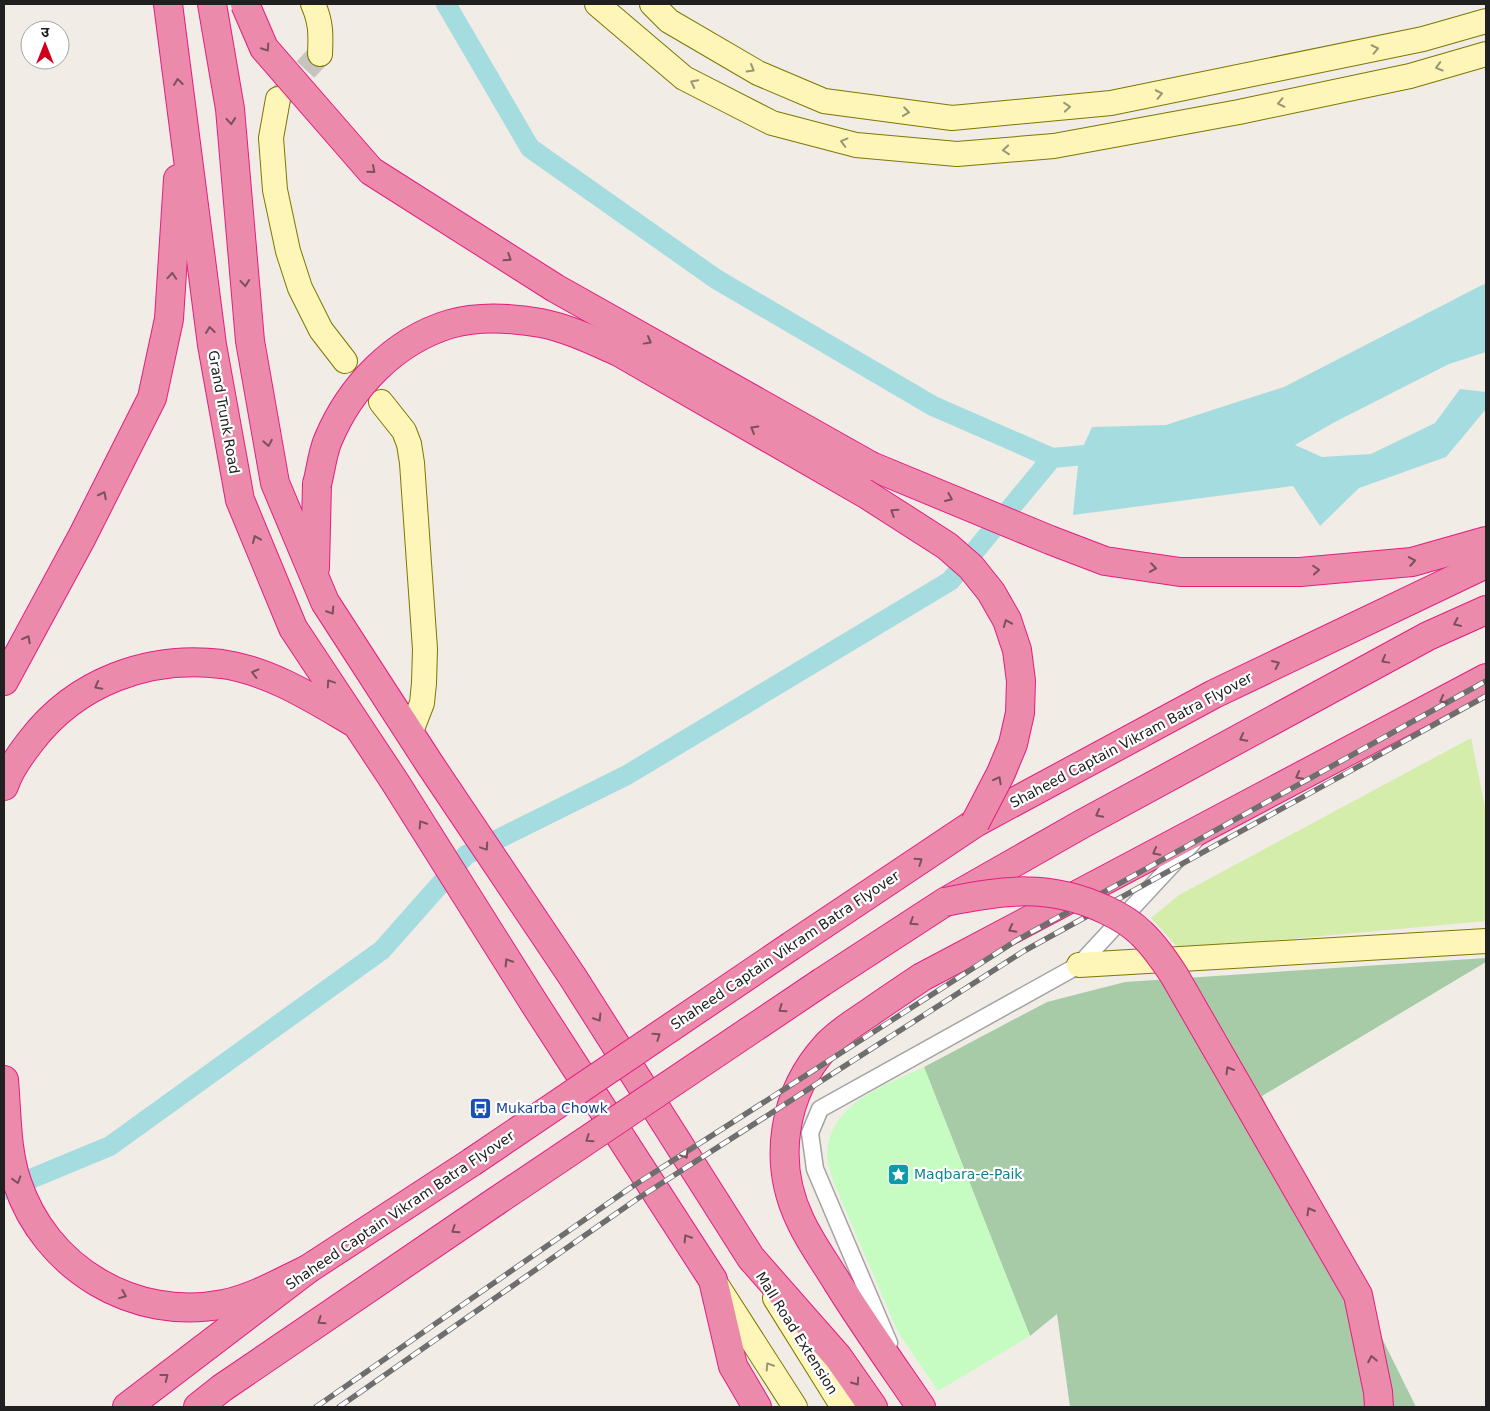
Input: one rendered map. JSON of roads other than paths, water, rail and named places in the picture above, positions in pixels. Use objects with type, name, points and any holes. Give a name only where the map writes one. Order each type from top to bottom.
[{"type":"highway","name":"Grand Trunk Road","points":[[168,4],[212,345],[240,500],[293,628],[395,782],[534,1004],[713,1280],[733,1366],[757,1407]]},
{"type":"highway","points":[[212,4],[230,108],[250,341],[275,483],[325,602],[429,763],[572,976],[751,1258],[838,1357],[873,1407]]},
{"type":"highway","points":[[245,4],[264,48],[371,171],[555,288],[871,466],[1105,561],[1180,572],[1300,572],[1412,562],[1486,541]]},
{"type":"highway","points":[[4,681],[82,537],[152,398],[169,319],[181,110]]},
{"type":"highway","points":[[314,577],[317,484],[327,441],[347,402],[375,368],[410,342],[450,324],[483,319],[513,320],[542,324],[580,336],[619,352],[866,494],[947,546],[971,567],[991,592],[1007,620],[1017,650],[1021,681],[1020,713],[1014,744],[975,823]]},
{"type":"highway","name":"Shaheed Captain Vikram Batra Flyover","points":[[126,1407],[308,1270],[472,1162],[975,823],[1214,694],[1486,564]]},
{"type":"highway","points":[[198,1407],[217,1398],[495,1202],[822,982],[945,902],[1082,824],[1428,636],[1486,610]]},
{"type":"highway","points":[[4,786],[19,756],[44,724],[74,698],[113,677],[140,668],[169,663],[222,664],[263,674],[300,691],[358,725]]},
{"type":"highway","points":[[914,1397],[844,1293],[800,1222],[792,1202],[786,1181],[784,1138],[794,1097],[802,1078],[814,1059],[844,1029],[922,977],[1486,678]]},
{"type":"highway","points":[[945,902],[1009,892],[1038,891],[1070,896],[1123,918],[1141,932],[1159,952],[1358,1295],[1378,1392],[1379,1407]]},
{"type":"highway","points":[[4,1080],[13,1167],[29,1213],[47,1240],[70,1264],[97,1283],[134,1299],[158,1305],[191,1307],[224,1304],[255,1294],[308,1270]]},
{"type":"main road","points":[[313,4],[322,33],[320,54]]},
{"type":"main road","points":[[597,4],[684,78],[772,122],[856,145],[957,154],[1054,146],[1239,112],[1410,76],[1486,54]]},
{"type":"main road","points":[[652,4],[669,21],[758,73],[824,101],[952,118],[1111,103],[1423,39],[1486,21]]},
{"type":"main road","points":[[278,99],[271,138],[275,190],[288,251],[300,288],[321,330],[345,361]]},
{"type":"main road","points":[[381,402],[404,431],[409,444],[412,463],[425,649],[422,703],[410,734]]},
{"type":"main road","points":[[1079,965],[1486,941]]},
{"type":"main road","name":"Mall Road Extension","points":[[751,1258],[843,1407]]},
{"type":"main road","points":[[713,1280],[796,1407]]},
{"type":"street","points":[[914,1397],[814,1169],[810,1133],[820,1109],[1079,965],[1211,823]]},
{"type":"water","points":[[1486,283],[1486,352],[1449,364],[1333,423],[1295,445],[1322,457],[1371,454],[1435,423],[1460,389],[1486,392],[1486,409],[1446,457],[1359,488],[1320,526],[1293,486],[1073,515],[1079,456],[1092,427],[1166,425],[1284,387]]},
{"type":"waterway","points":[[446,4],[530,148],[716,279],[933,406],[1052,458]]},
{"type":"waterway","points":[[4,1190],[110,1146],[382,950],[466,855],[627,775],[950,581],[1052,458],[1107,453]]},
{"type":"tunnel","points":[[281,96],[320,54]]},
{"type":"railway","points":[[316,1407],[630,1188],[1017,940],[1486,681]]},
{"type":"railway","points":[[339,1407],[637,1199],[1024,951],[1486,696]]},
{"type":"place","name":"Mukarba Chowk","points":[[480,1108]]},
{"type":"place","name":"Maqbara-e-Paik","points":[[898,1174]]}]
